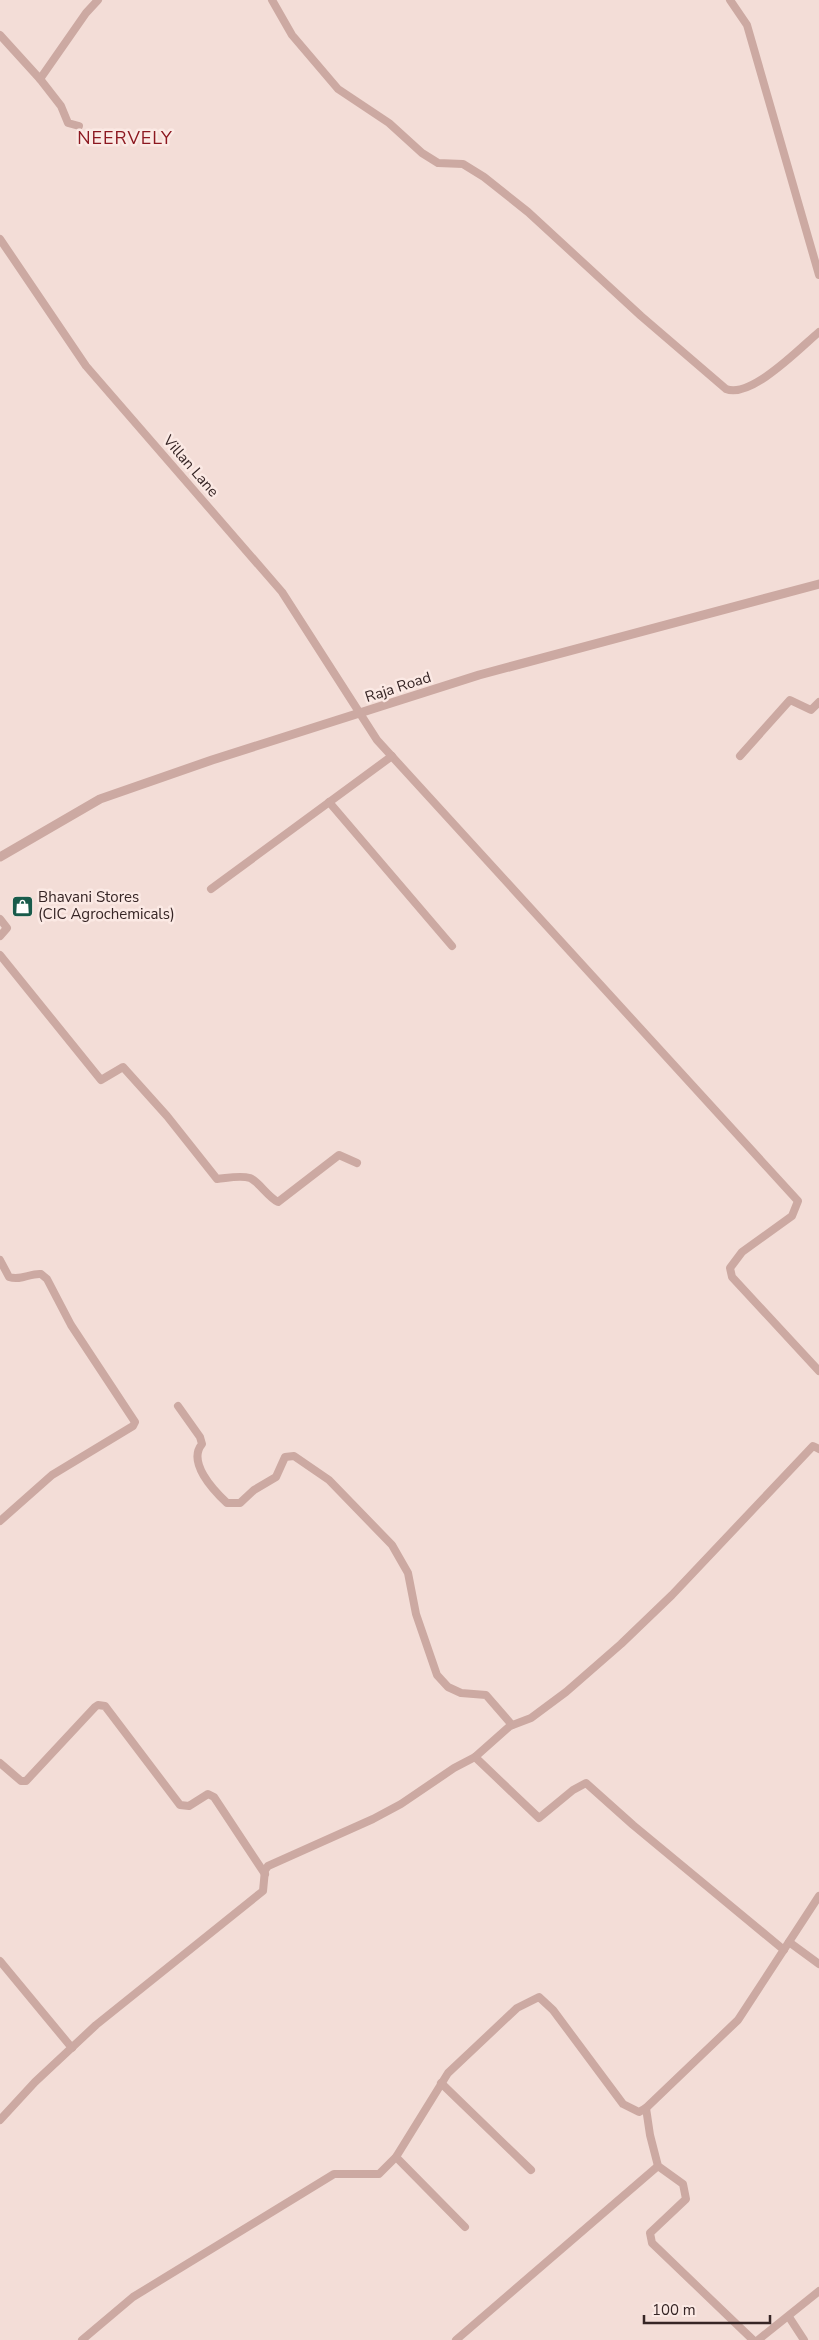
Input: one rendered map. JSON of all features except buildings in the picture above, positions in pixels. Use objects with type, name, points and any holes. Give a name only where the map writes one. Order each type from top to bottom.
[{"type":"street","points":[[40,79],[86,13],[98,0]]},
{"type":"street","points":[[272,0],[292,35],[338,89],[389,122],[422,153],[438,163],[463,164],[484,177],[528,212],[641,316],[726,389],[732,392],[747,389],[778,367],[819,332]]},
{"type":"street","points":[[730,0],[747,25],[819,275]]},
{"type":"street","points":[[0,34],[61,106],[68,123],[79,126]]},
{"type":"street","name":"Villan Lane","points":[[0,239],[86,366],[282,592],[359,714],[392,756],[798,1201],[792,1216],[742,1252],[730,1268],[732,1277],[819,1371]]},
{"type":"street","name":"Raja Road","points":[[0,857],[100,799],[213,759],[479,676],[819,584]]},
{"type":"street","points":[[740,756],[790,700],[811,710],[819,702]]},
{"type":"street","points":[[211,889],[392,756]]},
{"type":"street","points":[[330,802],[452,946]]},
{"type":"street","points":[[0,919],[7,928],[0,936]]},
{"type":"street","points":[[0,955],[102,1080],[123,1067],[173,1123],[217,1179],[252,1178],[270,1198],[278,1202],[340,1155],[357,1163]]},
{"type":"street","points":[[0,1260],[9,1278],[19,1279],[35,1273],[41,1274],[47,1280],[72,1325],[135,1422],[133,1426],[52,1475],[0,1521]]},
{"type":"street","points":[[178,1406],[200,1436],[202,1444],[198,1450],[197,1460],[202,1473],[226,1503],[240,1503],[254,1490],[276,1477],[285,1457],[294,1456],[329,1480],[392,1545],[408,1573],[416,1614],[438,1675],[448,1687],[461,1693],[486,1695],[512,1725]]},
{"type":"street","points":[[0,2120],[35,2082],[104,2019],[263,1891],[268,1866],[373,1819],[400,1804],[454,1768],[475,1757],[512,1725],[531,1718],[566,1692],[621,1644],[672,1595],[818,1445]]},
{"type":"street","points":[[0,1763],[21,1781],[26,1781],[95,1707],[98,1705],[105,1706],[180,1805],[189,1806],[208,1794],[214,1797],[265,1874]]},
{"type":"street","points":[[475,1757],[539,1818],[573,1790],[586,1783],[633,1825],[784,1950]]},
{"type":"street","points":[[82,2340],[132,2297],[334,2174],[379,2174],[396,2157],[448,2073],[517,2008],[539,1997],[553,2010],[623,2104],[639,2112],[646,2108],[738,2020],[819,1896]]},
{"type":"street","points":[[789,1942],[819,1964]]},
{"type":"street","points":[[0,1961],[72,2048]]},
{"type":"street","points":[[442,2083],[531,2170]]},
{"type":"street","points":[[646,2108],[650,2135],[658,2166],[683,2184],[686,2199],[650,2233],[652,2242],[753,2340]]},
{"type":"street","points":[[396,2157],[465,2227]]},
{"type":"street","points":[[456,2340],[658,2166]]},
{"type":"street","points":[[758,2340],[819,2291]]},
{"type":"street","points":[[789,2317],[804,2340]]},
{"type":"place","name":"Bhavani Stores (CIC Agrochemicals)","points":[[22,906]]},
{"type":"district","name":"NEERVELY","points":[[125,138]]}]
